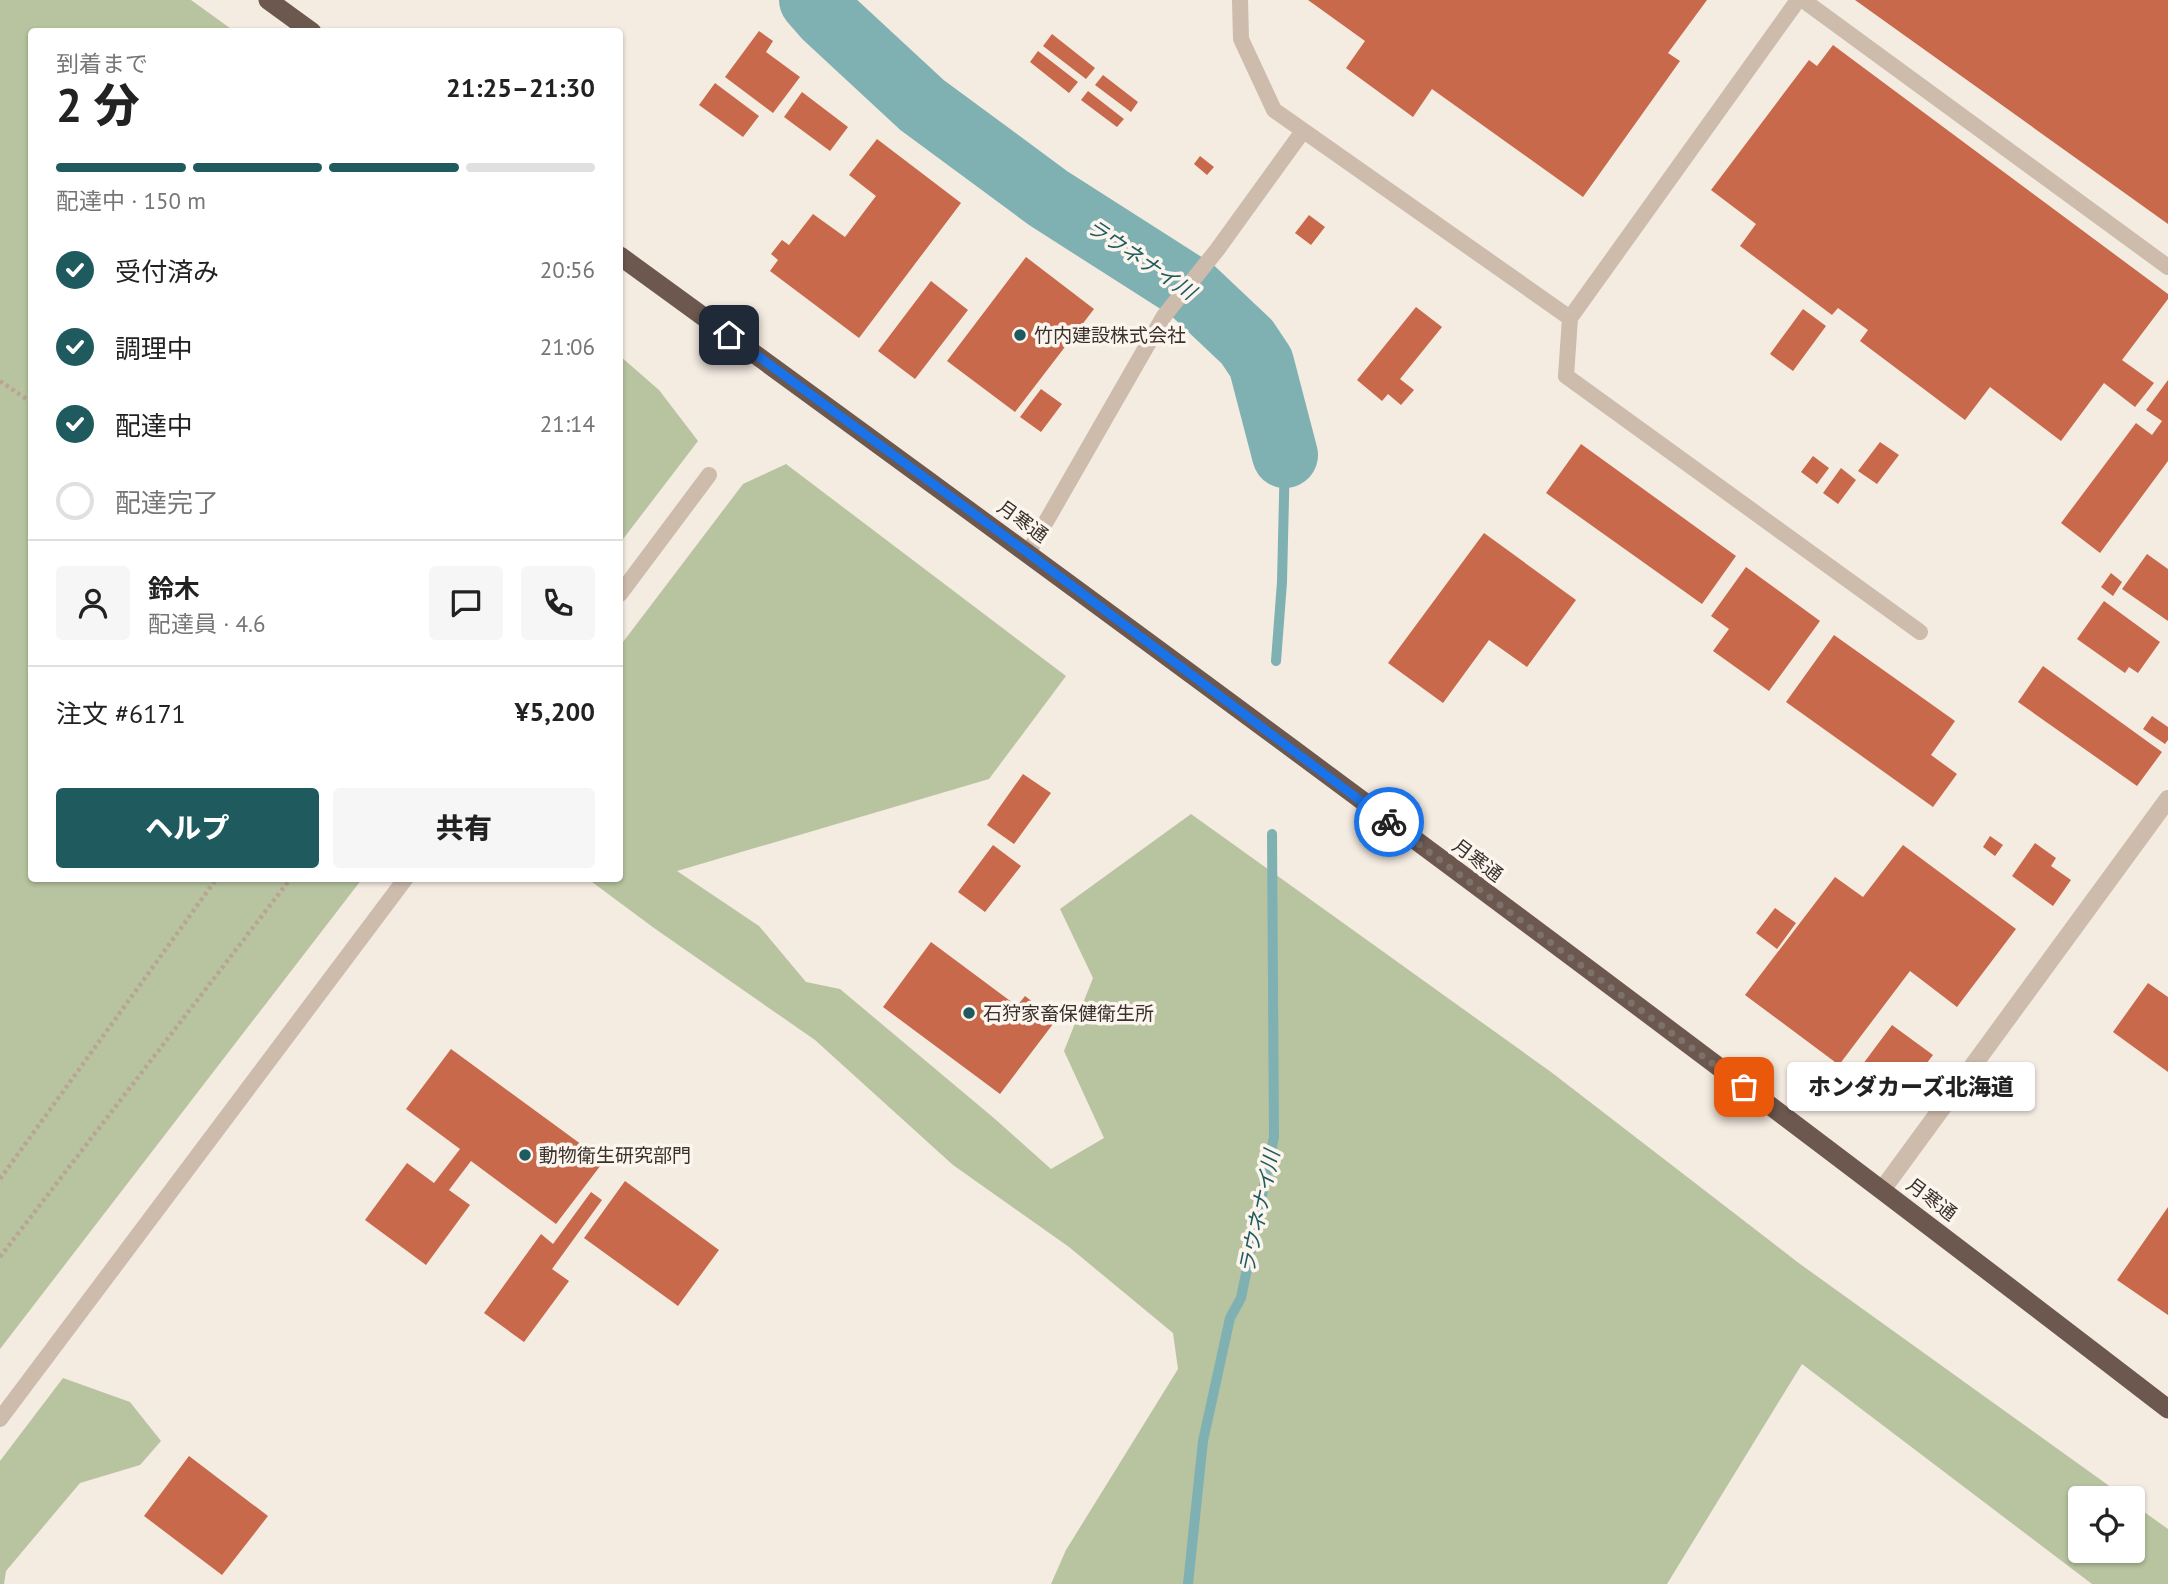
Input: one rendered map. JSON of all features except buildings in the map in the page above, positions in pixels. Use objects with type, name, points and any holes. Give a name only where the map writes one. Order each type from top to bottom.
[{"type":"highway","points":[[268,0],[306,28]]},
{"type":"highway","name":"月寒通","points":[[623,258],[1028,553],[1882,1190],[2168,1409]]},
{"type":"street","points":[[1882,1190],[2168,799]]},
{"type":"lane","points":[[1240,0],[1241,39],[1275,110],[1570,318]]},
{"type":"lane","points":[[1920,632],[1566,376],[1570,318],[1801,0],[2168,267]]},
{"type":"lane","points":[[1028,553],[1164,316],[1217,250],[1303,131]]},
{"type":"lane","points":[[623,590],[709,475]]},
{"type":"lane","points":[[0,1419],[403,882]]},
{"type":"path","points":[[0,381],[28,400]]},
{"type":"path","points":[[0,1178],[214,882]]},
{"type":"path","points":[[0,1257],[288,882]]},
{"type":"green space","points":[[0,0],[191,0],[230,28],[28,28],[28,882],[360,882],[0,1349]]},
{"type":"green space","points":[[623,359],[659,390],[698,441],[623,539]]},
{"type":"green space","points":[[786,464],[1066,676],[989,779],[677,871],[759,926],[806,982],[840,989],[1051,1169],[1104,1138],[1064,1051],[1093,978],[1060,909],[1191,814],[1551,1072],[1800,1264],[2109,1486],[2068,1486],[2068,1563],[2145,1563],[2145,1513],[2168,1529],[2168,1584],[2092,1584],[1802,1364],[1667,1584],[1051,1584],[1066,1550],[1178,1369],[1173,1333],[1069,1247],[953,1165],[815,1040],[592,882],[623,882],[623,642],[743,484]]},
{"type":"green space","points":[[63,1378],[130,1402],[161,1441],[140,1465],[80,1483],[6,1571],[4,1584],[0,1584],[0,1461]]},
{"type":"waterway","name":"ラウネナイ川","points":[[812,0],[922,105],[1048,198],[1192,290],[1247,342],[1261,363],[1285,455]]},
{"type":"waterway","name":"ラウネナイ川","points":[[1276,661],[1282,582],[1285,455]]},
{"type":"waterway","name":"ラウネナイ川","points":[[1188,1584],[1203,1441],[1230,1318],[1241,1298],[1274,1137],[1272,834]]},
{"type":"way so far","points":[[1389,822],[1744,1087]]},
{"type":"place","name":"竹内建設株式会社","points":[[1020,335]]},
{"type":"place","name":"石狩家畜保健衛生所","points":[[969,1013]]},
{"type":"place","name":"ホンダカーズ北海道","points":[[1744,1087]]},
{"type":"place","name":"動物衛生研究部門","points":[[525,1155]]},
{"type":"route","points":[[729,335],[1028,553],[1389,822]]}]
